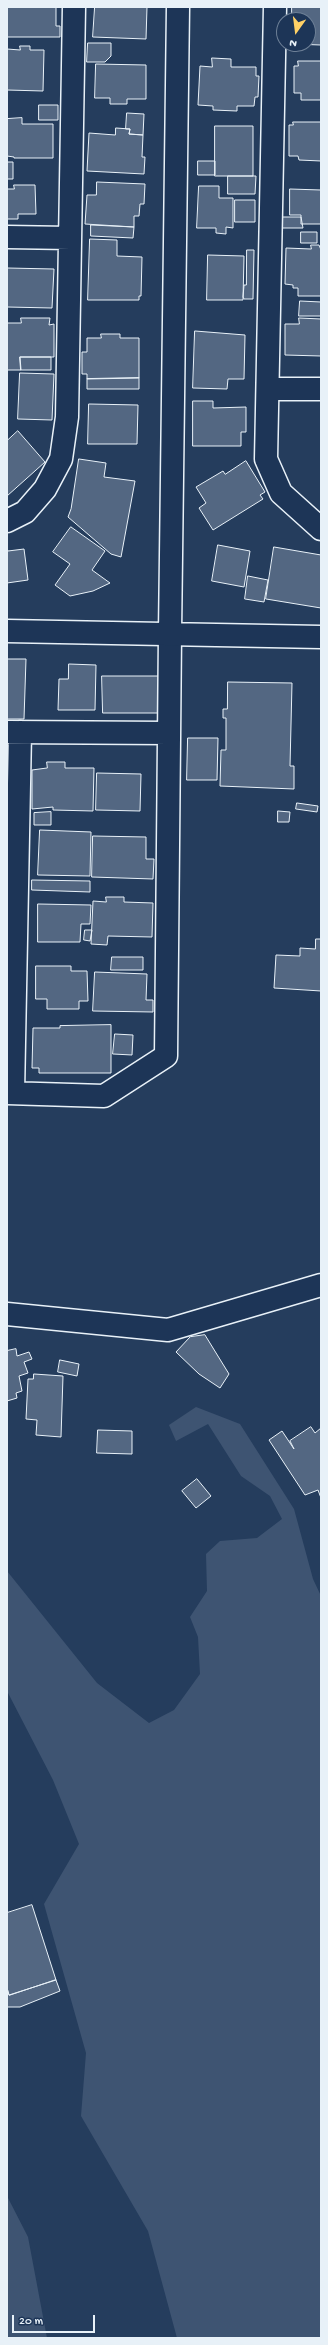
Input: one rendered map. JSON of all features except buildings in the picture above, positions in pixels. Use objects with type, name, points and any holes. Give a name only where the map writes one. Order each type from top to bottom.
[{"type":"street","points":[[7,521],[25,512],[45,489],[62,459],[67,417],[74,7]]},
{"type":"street","points":[[169,733],[14,732],[10,1093],[104,1096],[166,1056],[178,7]]},
{"type":"street","points":[[275,7],[266,459],[281,493],[321,529]]},
{"type":"street","points":[[7,237],[70,238]]},
{"type":"street","points":[[268,389],[321,389]]},
{"type":"street","points":[[7,631],[170,633],[321,638]]},
{"type":"street","points":[[7,1314],[168,1330],[321,1285]]},
{"type":"shaded area","points":[[196,1407],[240,1424],[294,1509],[313,1579],[321,1596],[321,2338],[177,2338],[148,2231],[81,2116],[86,2053],[44,1904],[79,1844],[53,1780],[7,1691],[7,1571],[97,1683],[149,1723],[174,1710],[200,1674],[198,1637],[190,1617],[207,1591],[206,1554],[220,1541],[257,1538],[282,1519],[270,1496],[241,1476],[208,1424],[176,1441],[169,1425]]},
{"type":"shaded area","points":[[7,2196],[28,2237],[47,2338],[7,2338]]}]
